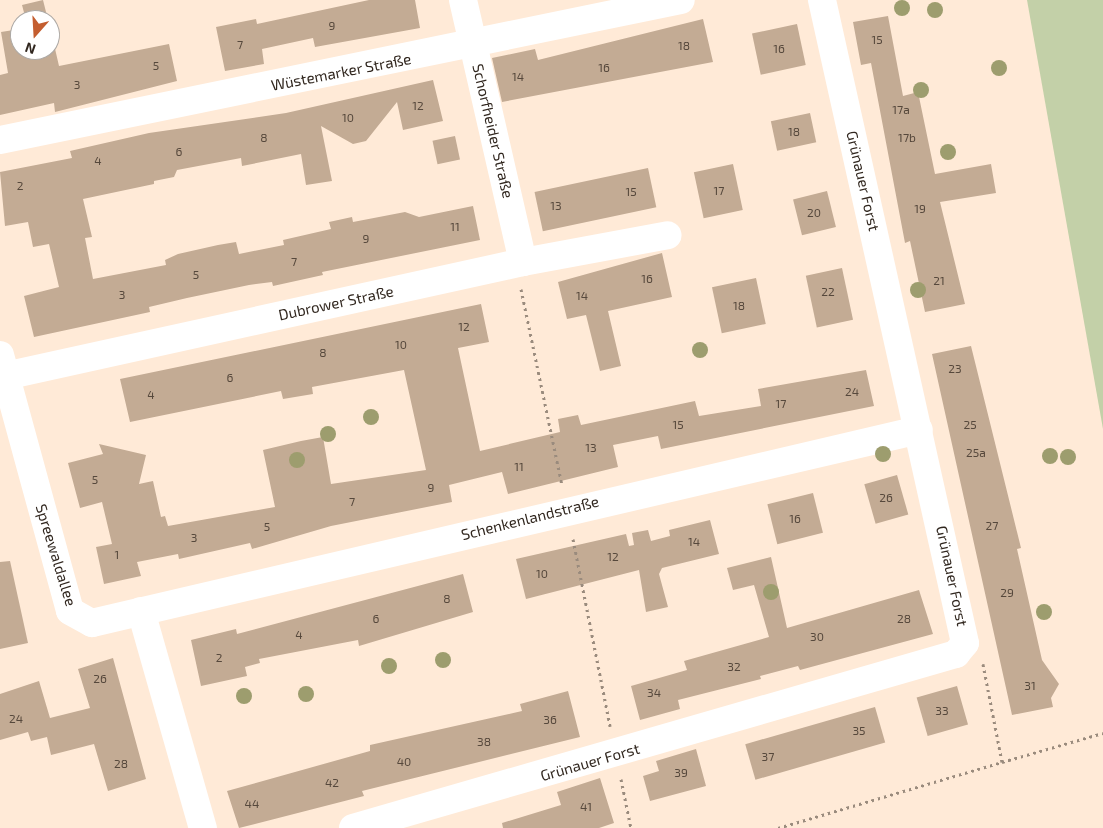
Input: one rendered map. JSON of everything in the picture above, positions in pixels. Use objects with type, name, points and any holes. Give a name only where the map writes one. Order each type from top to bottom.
[{"type":"street","name":"Schorfheider Straße","points":[[462,0],[523,262]]},
{"type":"street","name":"Wüstemarker Straße","points":[[0,140],[473,45],[681,0]]},
{"type":"street","name":"Grünauer Forst","points":[[353,828],[616,755],[956,654],[965,643],[920,430],[822,0]]},
{"type":"street","name":"Dubrower Straße","points":[[2,366],[668,235]]},
{"type":"street","name":"Spreewaldallee","points":[[2,366],[70,611],[92,623],[141,611]]},
{"type":"street","name":"Schenkenlandstraße","points":[[141,611],[920,430]]},
{"type":"street","points":[[141,611],[203,828]]},
{"type":"path","points":[[965,643],[984,666],[1002,762]]},
{"type":"path","points":[[778,828],[1103,733]]},
{"type":"path","points":[[616,755],[631,828]]},
{"type":"green space","points":[[1027,0],[1103,0],[1103,429]]},
{"type":"building","points":[[43,0],[46,10],[23,10],[22,5]]},
{"type":"building","points":[[369,0],[415,0],[420,28],[315,47],[313,38],[262,49],[264,64],[225,71],[216,27],[256,19],[257,24]]},
{"type":"building","points":[[888,16],[903,96],[918,92],[935,174],[991,164],[996,193],[940,202],[965,304],[925,312],[910,241],[905,243],[871,63],[861,65],[853,22]]},
{"type":"building","points":[[703,19],[713,62],[502,102],[492,58],[535,49],[538,60]]},
{"type":"building","points":[[797,24],[806,65],[761,75],[752,34]]},
{"type":"building","points":[[10,31],[10,60],[58,60],[59,66],[169,44],[177,81],[55,112],[54,103],[0,115],[0,75],[8,73],[1,32]]},
{"type":"building","points":[[433,80],[443,121],[403,130],[397,102],[366,141],[353,144],[321,126],[332,181],[306,185],[301,154],[242,166],[241,158],[177,170],[174,177],[154,181],[154,184],[83,199],[92,237],[85,238],[93,279],[166,265],[165,260],[178,254],[218,245],[236,242],[239,254],[284,245],[283,240],[331,229],[329,222],[352,217],[353,222],[405,212],[419,217],[473,206],[480,240],[322,272],[323,275],[273,286],[272,282],[249,285],[187,298],[149,307],[150,312],[34,337],[24,296],[59,287],[49,244],[33,247],[28,222],[5,226],[0,172],[72,158],[70,151],[149,133],[286,113]]},
{"type":"building","points":[[810,113],[816,142],[777,151],[771,121]]},
{"type":"building","points":[[455,136],[460,159],[437,164],[433,141]]},
{"type":"building","points":[[733,164],[743,210],[704,218],[694,172]]},
{"type":"building","points":[[648,168],[656,207],[543,231],[535,192]]},
{"type":"building","points":[[827,191],[836,227],[802,235],[793,199]]},
{"type":"building","points":[[662,253],[672,297],[608,311],[621,366],[600,371],[586,315],[567,319],[558,282]]},
{"type":"building","points":[[842,268],[853,320],[817,328],[806,276]]},
{"type":"building","points":[[756,278],[766,324],[722,333],[712,287]]},
{"type":"building","points":[[481,304],[489,342],[458,348],[480,451],[560,432],[558,419],[578,415],[581,425],[695,401],[699,416],[761,406],[758,389],[866,370],[874,406],[661,449],[658,436],[613,445],[618,467],[508,494],[502,472],[449,485],[452,502],[331,526],[252,549],[250,543],[179,559],[178,554],[137,562],[141,576],[104,584],[96,547],[112,544],[102,502],[80,508],[68,463],[103,454],[99,444],[146,455],[139,484],[153,481],[161,517],[165,516],[168,526],[275,507],[263,450],[301,441],[323,437],[331,484],[426,470],[404,370],[312,387],[313,394],[283,399],[281,391],[130,422],[120,379]]},
{"type":"building","points":[[971,346],[1021,548],[1017,549],[1042,660],[1059,684],[1051,698],[1053,707],[1012,715],[932,354]]},
{"type":"building","points":[[897,475],[908,514],[876,524],[864,484]]},
{"type":"building","points":[[813,493],[823,533],[777,544],[767,504]]},
{"type":"building","points":[[710,520],[719,554],[662,568],[659,574],[668,607],[646,612],[639,570],[526,599],[516,559],[626,534],[629,546],[634,545],[632,533],[648,530],[651,541],[670,536],[669,530]]},
{"type":"building","points":[[771,557],[787,628],[919,590],[933,634],[800,670],[798,666],[760,676],[761,679],[678,700],[680,709],[640,720],[631,686],[687,670],[684,661],[769,637],[754,585],[733,590],[727,568]]},
{"type":"building","points":[[10,561],[28,643],[0,649],[0,562]]},
{"type":"building","points":[[463,574],[473,612],[359,646],[358,640],[259,659],[260,663],[245,667],[247,676],[201,686],[191,640],[236,629],[237,634]]},
{"type":"building","points":[[113,658],[146,779],[108,791],[94,744],[51,755],[47,737],[31,741],[28,732],[0,740],[0,694],[39,681],[50,718],[90,708],[78,669]]},
{"type":"building","points":[[957,686],[968,724],[928,736],[917,698]]},
{"type":"building","points":[[568,691],[580,737],[362,791],[364,796],[239,828],[227,791],[370,751],[370,745],[522,711],[520,704]]},
{"type":"building","points":[[875,707],[885,743],[755,780],[745,744]]},
{"type":"building","points":[[696,749],[706,786],[650,801],[643,776],[659,771],[656,761]]},
{"type":"building","points":[[600,778],[614,823],[599,828],[503,828],[502,823],[561,805],[557,792]]}]
